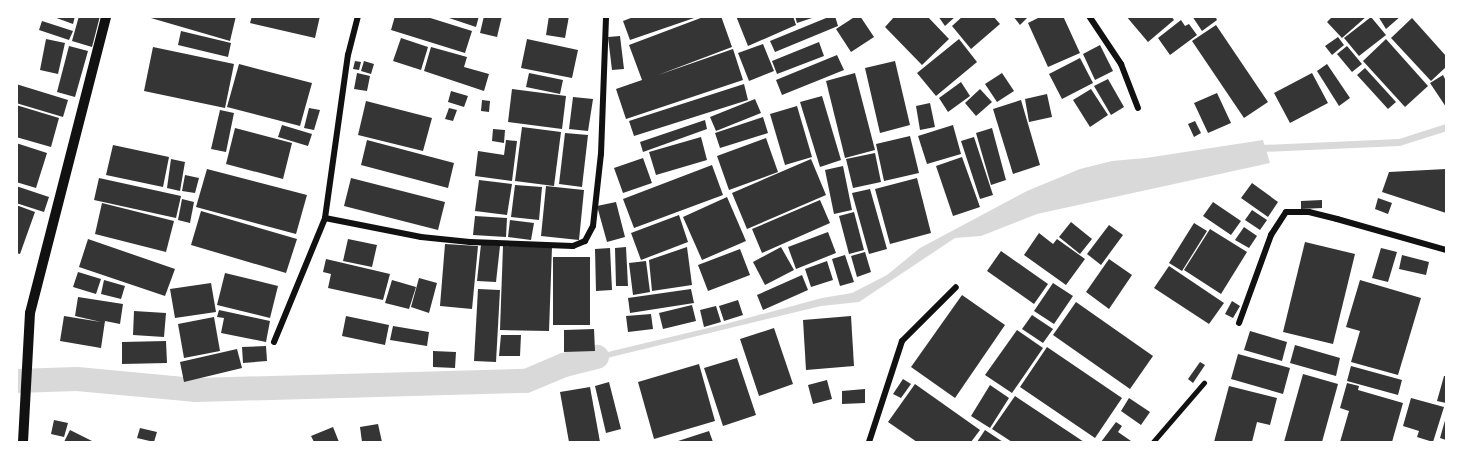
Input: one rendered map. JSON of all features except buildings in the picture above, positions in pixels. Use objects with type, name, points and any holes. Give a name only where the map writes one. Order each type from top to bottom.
[{"type":"street","points":[[23,442],[30,313],[106,16]]},
{"type":"street","points":[[274,342],[325,218],[348,55],[358,16]]},
{"type":"street","points":[[325,218],[421,237],[470,242],[573,246],[585,241],[593,226],[601,154],[606,16]]},
{"type":"street","points":[[1089,16],[1120,64],[1138,108]]},
{"type":"street","points":[[1239,323],[1271,235],[1286,212],[1318,214],[1446,250]]},
{"type":"street","points":[[869,442],[902,341],[956,287]]},
{"type":"lane","points":[[1153,442],[1204,383]]},
{"type":"shaded area","points":[[1263,140],[1270,163],[1037,214],[981,236],[955,238],[859,302],[821,306],[566,368],[566,362],[822,298],[852,293],[887,275],[920,248],[1027,191],[1080,169],[1112,161]]},
{"type":"waterway","points":[[1261,148],[1399,142],[1446,127]]},
{"type":"waterway","points":[[16,381],[77,379],[196,390],[526,381],[564,365],[597,357]]}]
